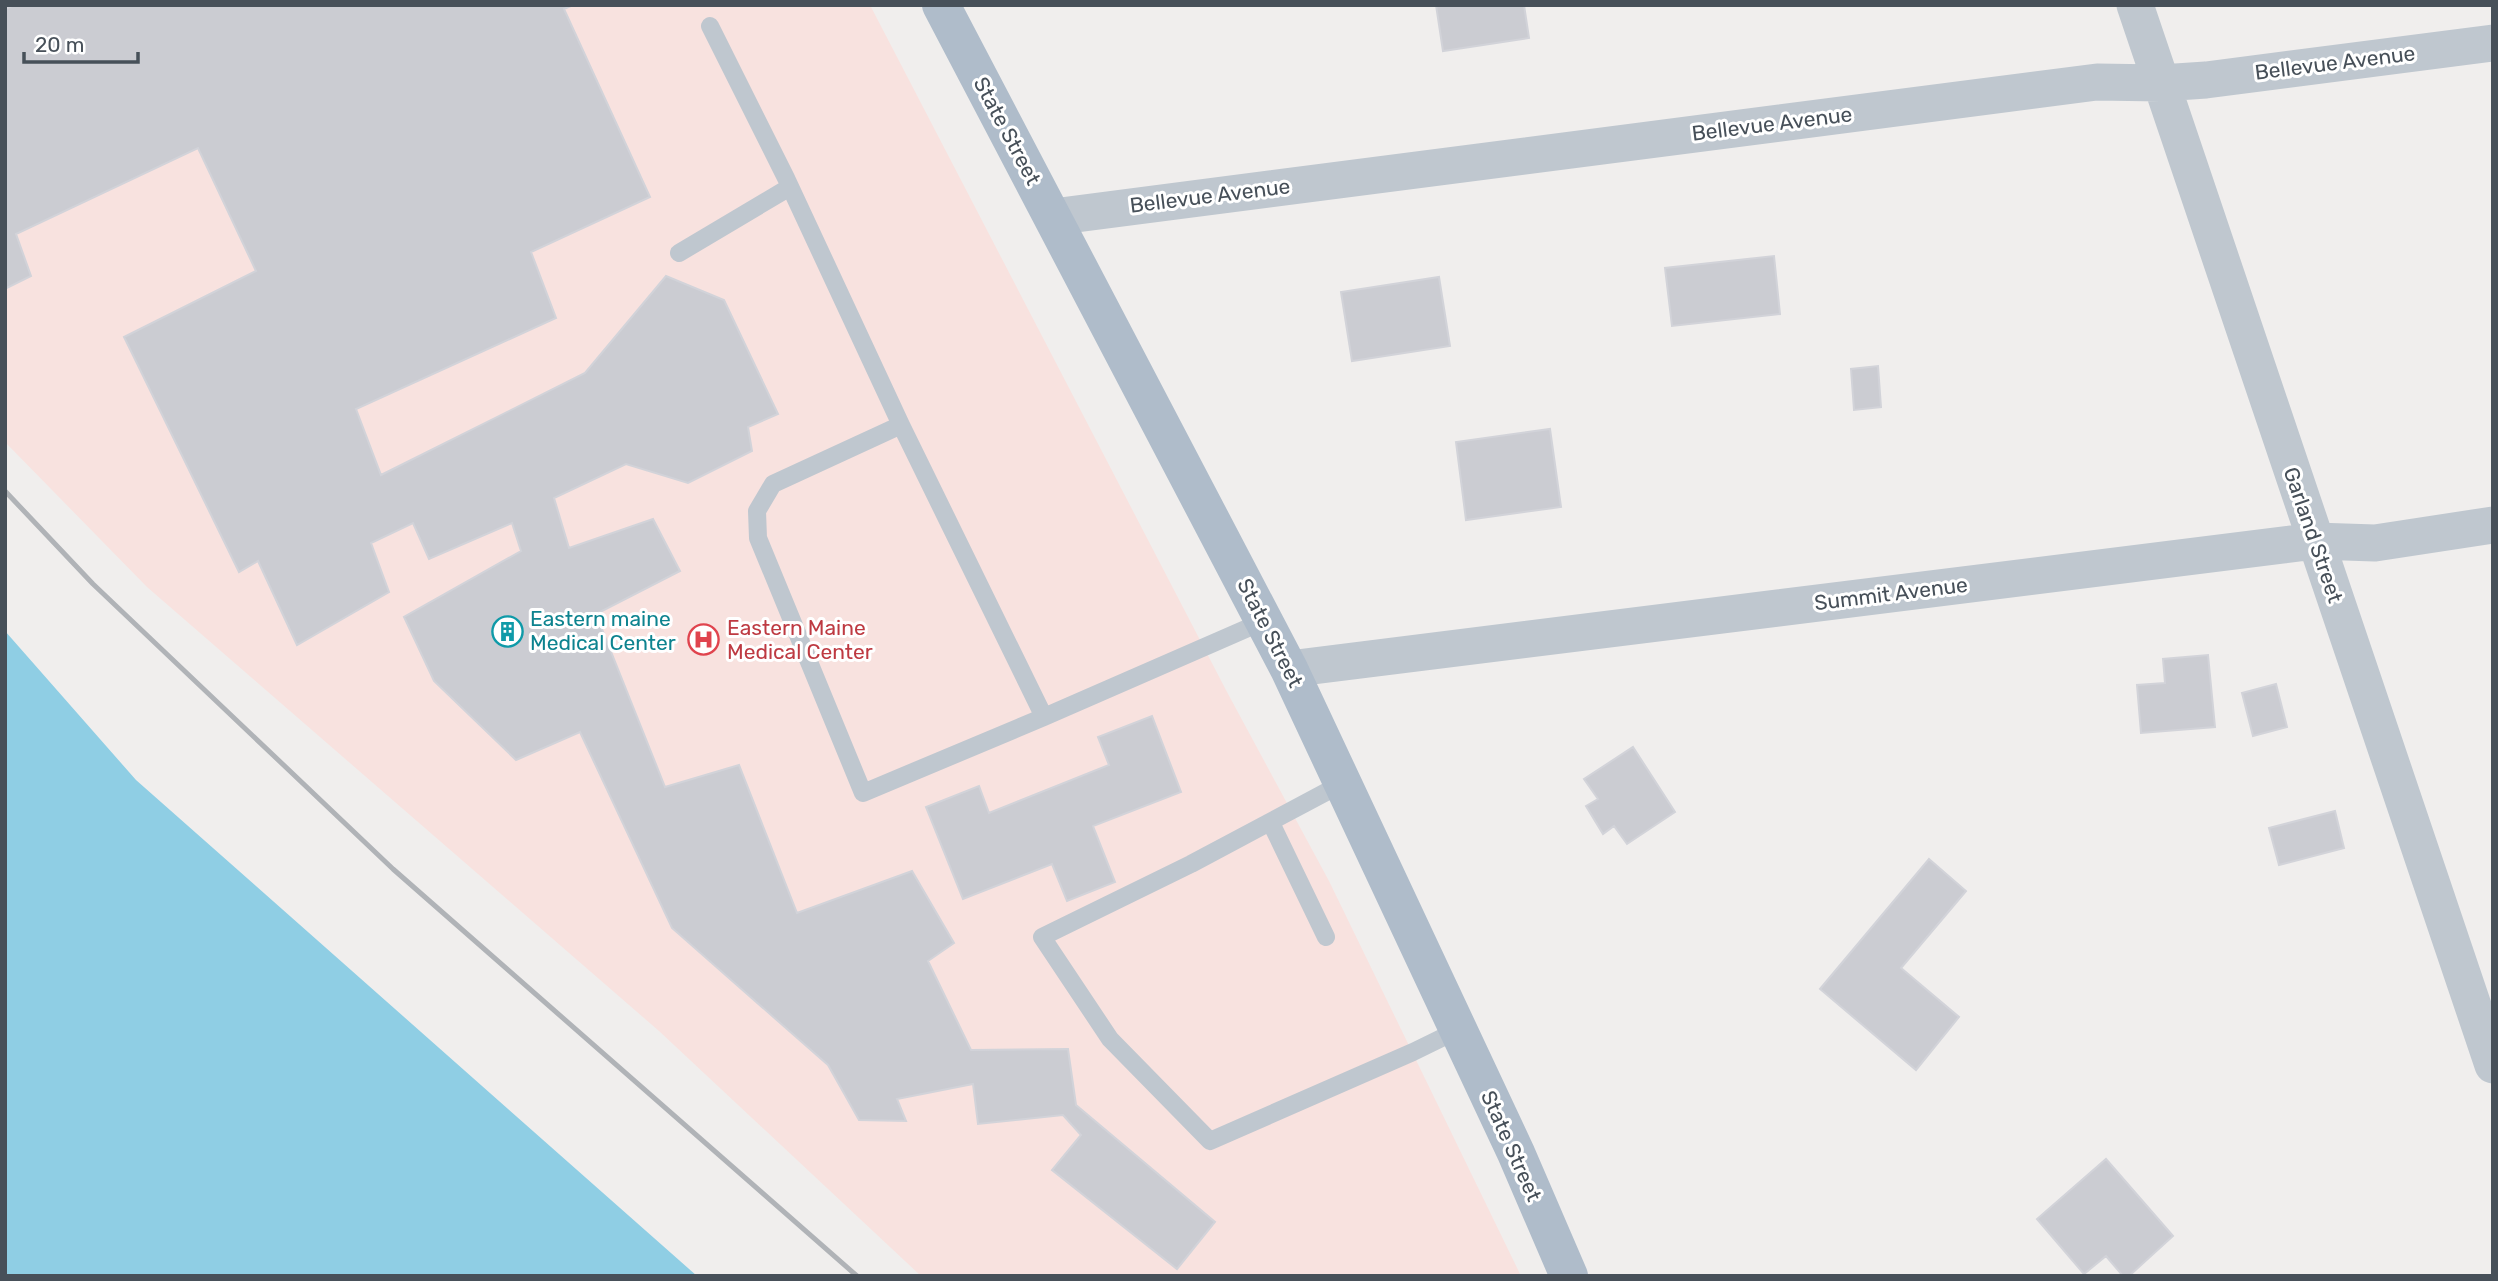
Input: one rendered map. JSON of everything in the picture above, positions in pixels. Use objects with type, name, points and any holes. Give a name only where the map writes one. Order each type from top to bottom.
[{"type":"main road","name":"State Street","points":[[941,5],[1289,669],[1516,1153],[1569,1276]]},
{"type":"street","name":"Garland Street","points":[[2135,5],[2493,1065]]},
{"type":"street","name":"Bellevue Avenue","points":[[1053,217],[2097,82],[2161,83],[2206,80],[2493,43]]},
{"type":"street","name":"Summit Avenue","points":[[1289,669],[2315,541],[2375,543],[2493,525]]},
{"type":"lane","points":[[710,26],[1044,717]]},
{"type":"lane","points":[[679,253],[790,187]]},
{"type":"lane","points":[[901,425],[773,484],[757,510],[758,538],[863,793],[1264,621]]},
{"type":"lane","points":[[1343,783],[1270,823],[1042,937],[1110,1039],[1210,1141],[1458,1030]]},
{"type":"lane","points":[[1270,823],[1326,937]]},
{"type":"shaded area","name":"Eastern Maine Medical Center","points":[[5,5],[870,5],[1227,692],[1329,881],[1521,1276],[921,1276],[659,1031],[147,587],[5,442]]},
{"type":"water","points":[[5,631],[136,780],[697,1276],[5,1276]]},
{"type":"building","name":"Eastern maine Medical Center","points":[[14,5],[573,5],[564,9],[650,197],[531,252],[556,318],[356,409],[381,475],[585,373],[666,276],[724,300],[778,414],[748,427],[752,451],[688,483],[626,464],[554,498],[569,548],[653,519],[680,571],[596,614],[665,787],[739,765],[797,913],[912,871],[954,943],[928,961],[971,1050],[1068,1049],[1076,1105],[1215,1222],[1177,1269],[1052,1170],[1081,1135],[1063,1115],[978,1124],[973,1084],[897,1099],[906,1121],[859,1120],[828,1065],[672,928],[580,732],[516,760],[434,681],[404,617],[521,551],[512,523],[429,559],[413,523],[371,543],[389,592],[297,645],[258,561],[239,572],[124,337],[256,271],[198,148],[16,234],[31,276],[5,289],[5,9]]},
{"type":"building","points":[[1436,5],[1524,5],[1529,38],[1443,51]]},
{"type":"building","points":[[1774,256],[1780,314],[1672,326],[1665,268]]},
{"type":"building","points":[[1439,277],[1450,346],[1352,361],[1341,292]]},
{"type":"building","points":[[1878,366],[1881,407],[1854,410],[1851,369]]},
{"type":"building","points":[[1550,429],[1561,507],[1466,520],[1456,442]]},
{"type":"building","points":[[2208,655],[2215,727],[2141,733],[2137,685],[2165,683],[2163,659]]},
{"type":"building","points":[[2276,684],[2287,727],[2253,736],[2242,693]]},
{"type":"building","points":[[1152,716],[1181,792],[1093,826],[1115,882],[1067,901],[1052,864],[963,899],[926,807],[979,786],[989,813],[1109,765],[1098,737]]},
{"type":"building","points":[[1633,747],[1675,812],[1627,844],[1614,826],[1603,834],[1586,806],[1598,799],[1584,779]]},
{"type":"building","points":[[2335,811],[2344,848],[2279,865],[2269,828]]},
{"type":"building","points":[[1929,859],[1966,891],[1901,968],[1959,1017],[1916,1070],[1820,989]]},
{"type":"building","points":[[2106,1159],[2173,1236],[2129,1276],[2123,1276],[2106,1256],[2084,1274],[2037,1219]]},
{"type":"railway","points":[[5,491],[93,584],[393,869],[857,1276]]},
{"type":"place","name":"Eastern maine Medical Center","points":[[507,631]]},
{"type":"place","name":"Eastern Maine Medical Center","points":[[704,640]]}]
